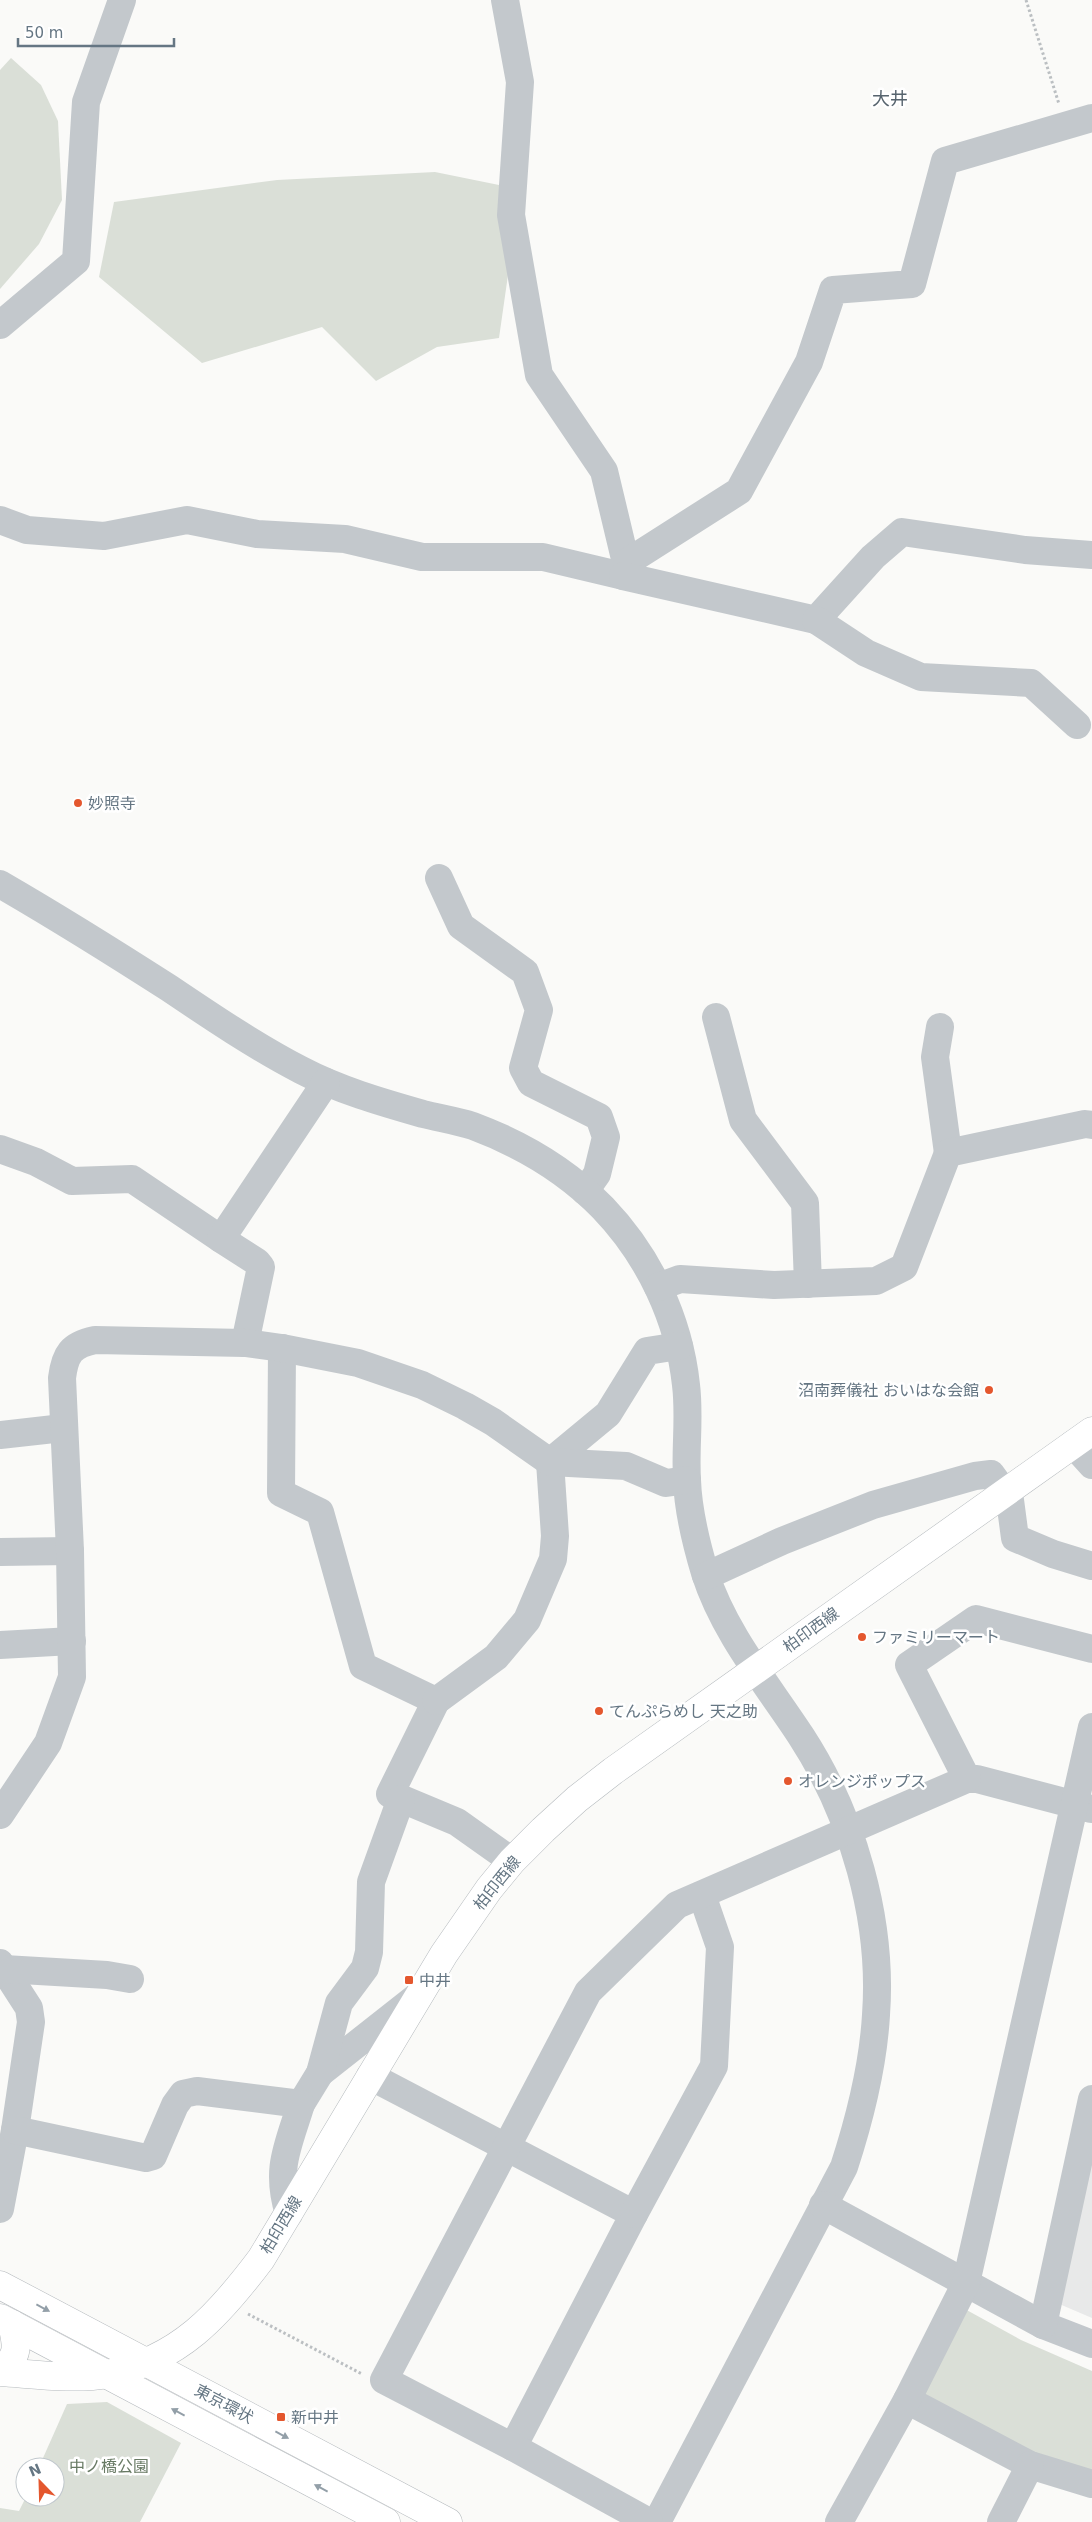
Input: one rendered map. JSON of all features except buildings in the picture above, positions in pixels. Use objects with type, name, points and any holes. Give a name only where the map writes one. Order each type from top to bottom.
[{"type":"main road","name":"柏印西線","points":[[0,2371],[53,2375],[105,2374],[146,2363],[174,2349],[196,2334],[218,2312],[261,2259],[420,1994],[473,1911],[512,1861],[577,1799],[1004,1492],[1087,1452]]},
{"type":"main road","name":"東京環状","points":[[0,2285],[448,2522]]},
{"type":"main road","name":"東京環状","points":[[6,2321],[386,2522]]},
{"type":"main road","points":[[0,2371],[10,2363],[17,2343],[6,2321]]},
{"type":"street","points":[[0,325],[76,261],[86,102],[122,0]]},
{"type":"street","points":[[505,0],[520,82],[510,215],[539,375],[604,471],[624,569]]},
{"type":"street","points":[[624,569],[740,491],[809,362],[833,290],[912,284],[945,160],[1092,118]]},
{"type":"street","points":[[0,520],[27,530],[104,536],[187,520],[257,534],[346,539],[422,557],[543,557],[624,569],[816,620],[866,653],[921,677],[1031,683],[1077,725]]},
{"type":"street","points":[[816,620],[873,557],[902,532],[1024,550],[1092,555]]},
{"type":"street","points":[[439,878],[461,926],[525,972],[539,1010],[523,1068],[531,1083],[599,1117],[606,1137],[596,1174],[584,1191]]},
{"type":"street","points":[[0,884],[147,974],[255,1045],[326,1082],[373,1100],[470,1125],[505,1140],[555,1168],[584,1191],[622,1230],[640,1254],[658,1287],[673,1322],[683,1362],[688,1408],[687,1480],[694,1528],[706,1576],[720,1610],[810,1753],[848,1832],[869,1909],[875,1948],[877,2013],[858,2123],[844,2167],[657,2522]]},
{"type":"street","points":[[716,1017],[744,1120],[805,1203],[808,1284]]},
{"type":"street","points":[[658,1287],[680,1279],[774,1285],[876,1281],[904,1267],[948,1152],[935,1057],[940,1026]]},
{"type":"street","points":[[221,1238],[326,1082]]},
{"type":"street","points":[[948,1152],[1085,1124],[1092,1125]]},
{"type":"street","points":[[0,1149],[36,1162],[72,1181],[132,1179],[257,1262],[261,1267],[244,1343]]},
{"type":"street","points":[[0,1815],[48,1743],[72,1677],[70,1551],[62,1378],[64,1362],[80,1343],[95,1340],[244,1343],[282,1348],[358,1363],[422,1385],[493,1422],[550,1462],[626,1466],[666,1483],[687,1480]]},
{"type":"street","points":[[550,1462],[608,1414],[647,1352],[679,1346]]},
{"type":"street","points":[[282,1348],[281,1493],[320,1512],[363,1666],[436,1701]]},
{"type":"street","points":[[0,1435],[63,1428]]},
{"type":"street","points":[[512,1861],[457,1822],[390,1794],[436,1701],[496,1657],[527,1620],[553,1559],[554,1536],[550,1462]]},
{"type":"street","points":[[706,1576],[782,1541],[873,1505],[975,1476],[991,1474],[1010,1500],[1015,1538],[1053,1554],[1092,1566]]},
{"type":"street","points":[[0,1552],[70,1551]]},
{"type":"street","points":[[966,1779],[909,1665],[976,1619],[1092,1649]]},
{"type":"street","points":[[0,1645],[72,1641]]},
{"type":"street","points":[[839,2522],[907,2400],[966,2283],[1083,1807],[1092,1727]]},
{"type":"street","points":[[649,2522],[513,2447],[384,2380],[588,1992],[678,1905],[966,1779],[977,1779],[1083,1807]]},
{"type":"street","points":[[289,2214],[282,2193],[282,2167],[301,2104],[320,2073],[339,2002],[365,1968],[369,1952],[371,1882],[401,1799]]},
{"type":"street","points":[[513,2447],[634,2214],[714,2066],[720,1947],[702,1895]]},
{"type":"street","points":[[2,1966],[107,1975],[130,1979]]},
{"type":"street","points":[[0,2209],[15,2130],[31,2022],[29,2008],[2,1966]]},
{"type":"street","points":[[320,2073],[420,1994]]},
{"type":"street","points":[[370,2076],[634,2214]]},
{"type":"street","points":[[15,2130],[146,2158],[153,2156],[175,2104],[183,2094],[197,2091],[301,2104]]},
{"type":"street","points":[[1043,2325],[1092,2099]]},
{"type":"street","points":[[823,2206],[1043,2325],[1092,2344]]},
{"type":"street","points":[[907,2400],[1030,2464],[1092,2484]]},
{"type":"street","points":[[1000,2522],[1030,2464]]},
{"type":"path","points":[[1026,0],[1065,126]]},
{"type":"path","points":[[246,2312],[367,2377],[384,2380]]},
{"type":"shaded area","points":[[1092,2145],[1092,2318],[1057,2303]]},
{"type":"green space","points":[[11,58],[41,85],[58,121],[62,200],[39,244],[0,289],[0,70]]},
{"type":"green space","points":[[435,172],[499,185],[508,275],[499,338],[437,347],[376,381],[322,327],[202,363],[99,277],[114,202],[277,180]]},
{"type":"green space","points":[[963,2308],[1021,2340],[1092,2371],[1092,2474],[1031,2457],[922,2398]]},
{"type":"green space","name":"中ノ橋公園","points":[[107,2402],[181,2443],[140,2522],[0,2522],[0,2508],[19,2511],[21,2507],[65,2507],[65,2457],[43,2457],[67,2404]]},
{"type":"place","name":"妙照寺","points":[[78,803]]},
{"type":"place","name":"沼南葬儀社 おいはな会館","points":[[989,1390]]},
{"type":"place","name":"ファミリーマート","points":[[862,1637]]},
{"type":"place","name":"てんぷらめし 天之助","points":[[599,1711]]},
{"type":"place","name":"オレンジポップス","points":[[788,1781]]},
{"type":"place","name":"中井","points":[[409,1980]]},
{"type":"place","name":"新中井","points":[[281,2417]]},
{"type":"district","name":"大井","points":[[890,98]]}]
